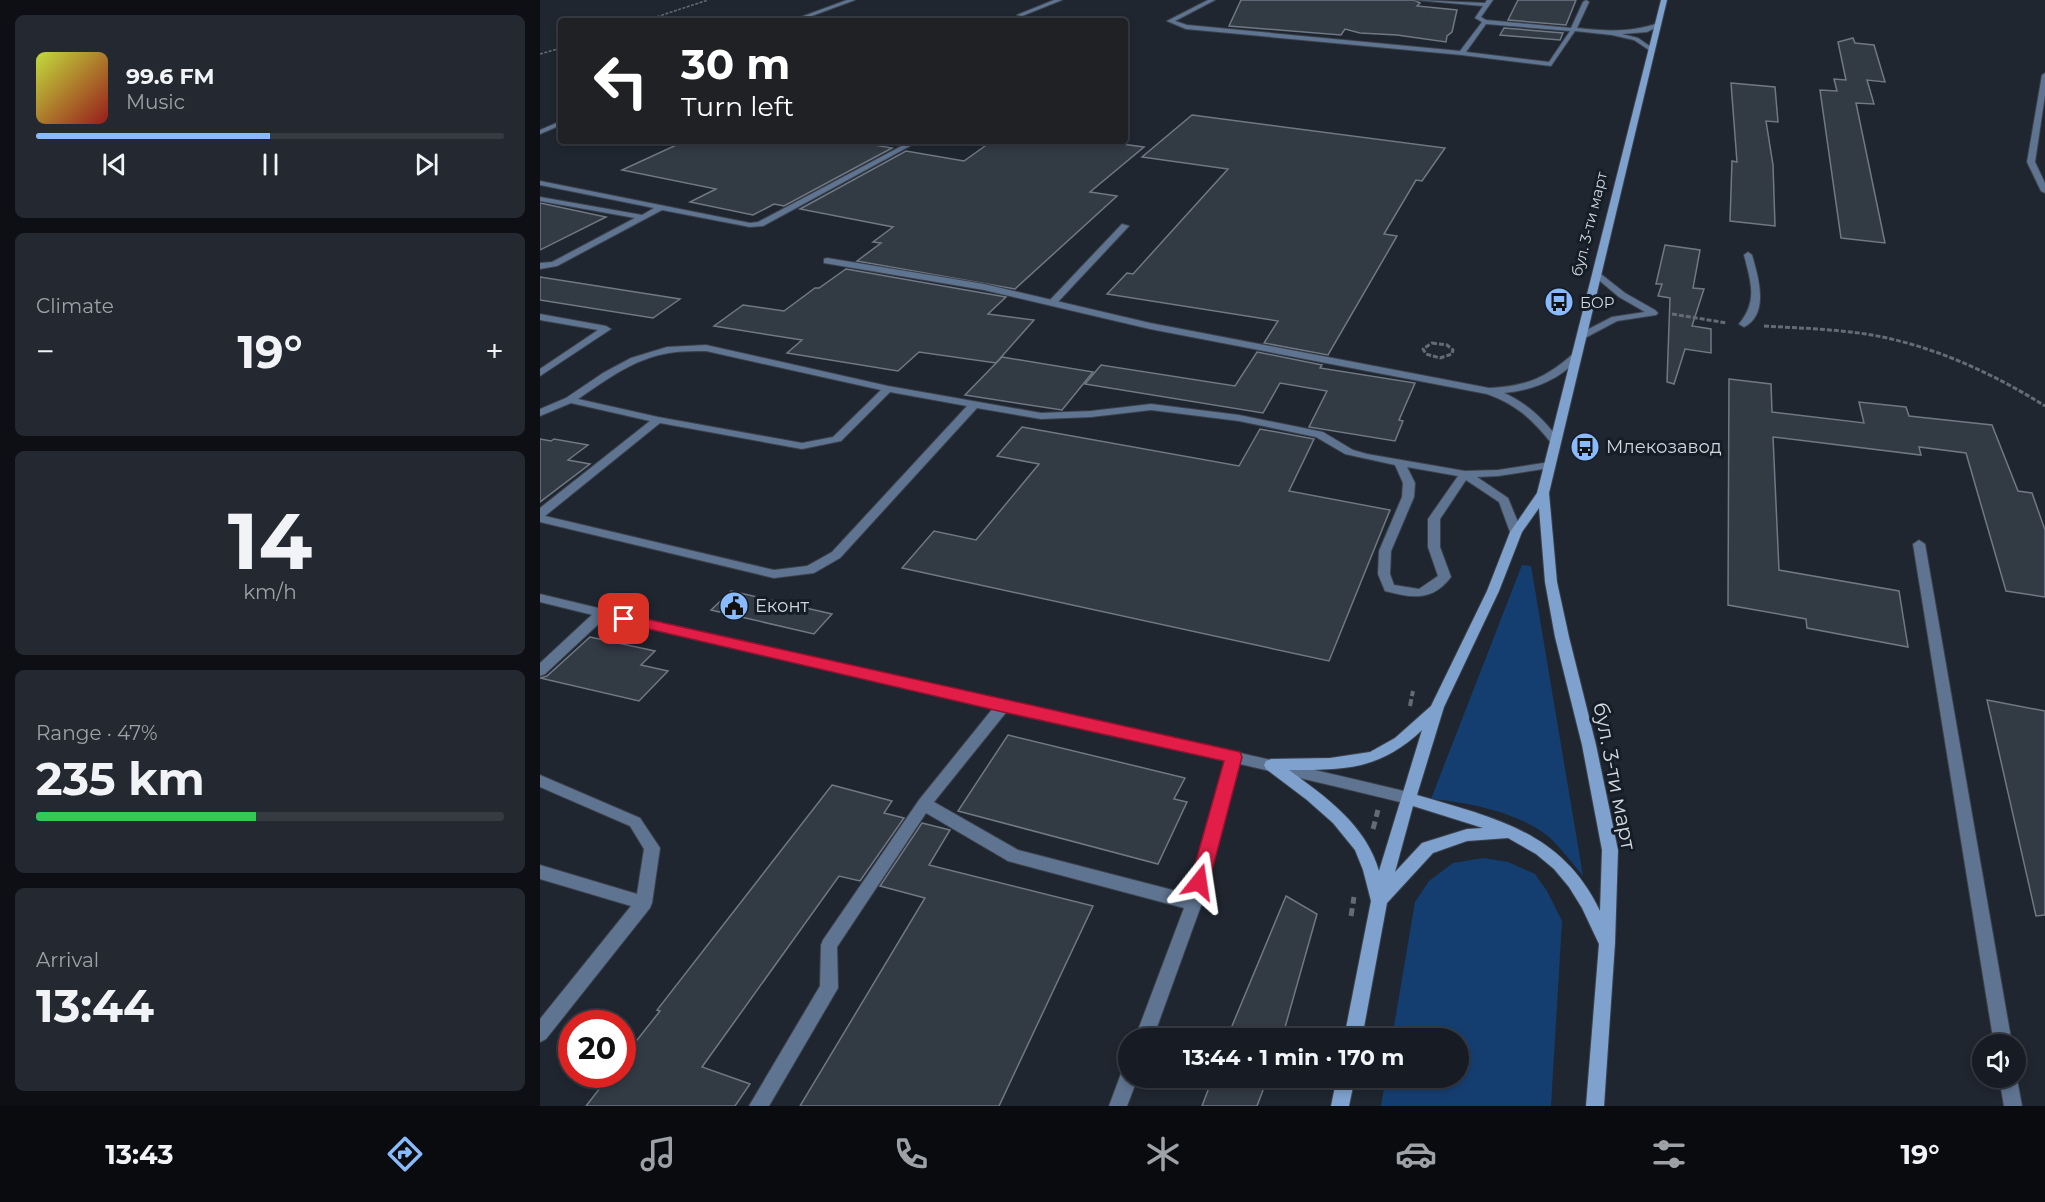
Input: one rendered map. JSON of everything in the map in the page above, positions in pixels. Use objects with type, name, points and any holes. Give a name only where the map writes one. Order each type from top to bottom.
[{"type":"main road","name":"бул. 3-ти март","points":[[1595,1106],[1607,944],[1610,850],[1589,746],[1551,582],[1544,493],[1664,0]]},
{"type":"main road","name":"бул. 3-ти март","points":[[1355,1028],[1379,901],[1437,707],[1493,591],[1516,532],[1544,493]]},
{"type":"main road","points":[[1271,765],[1340,762],[1384,753],[1404,739],[1437,707]]},
{"type":"main road","points":[[1271,765],[1330,812],[1356,840],[1368,860],[1379,901]]},
{"type":"main road","points":[[1408,798],[1487,823],[1536,845],[1558,863],[1586,898],[1607,944]]},
{"type":"main road","points":[[1379,901],[1428,848],[1467,835],[1509,833]]},
{"type":"main road","points":[[1340,1106],[1344,1088]]},
{"type":"street","points":[[798,18],[852,0]]},
{"type":"street","points":[[1020,15],[1059,0]]},
{"type":"street","points":[[1212,0],[1170,21],[1186,27],[1462,53],[1551,64],[1573,30],[1586,2]]},
{"type":"street","points":[[1421,0],[1488,3]]},
{"type":"street","points":[[1488,3],[1478,14],[1478,18],[1485,22],[1612,33],[1647,30],[1658,26]]},
{"type":"street","points":[[802,16],[810,18]]},
{"type":"street","points":[[1462,53],[1485,22]]},
{"type":"street","points":[[1612,33],[1636,39],[1652,50]]},
{"type":"street","points":[[2045,75],[2031,162],[2045,191]]},
{"type":"street","points":[[540,132],[558,124]]},
{"type":"street","points":[[540,183],[750,225],[760,224],[910,144]]},
{"type":"street","points":[[540,199],[642,217]]},
{"type":"street","points":[[540,266],[554,264],[660,208]]},
{"type":"street","points":[[1053,302],[1125,226]]},
{"type":"street","points":[[1744,324],[1754,315],[1756,302],[1748,255]]},
{"type":"street","points":[[827,261],[984,287],[1150,326],[1336,364],[1489,391],[1520,403],[1533,414],[1556,442]]},
{"type":"street","points":[[1597,274],[1622,295],[1653,312]]},
{"type":"street","points":[[1582,336],[1615,319],[1653,312]]},
{"type":"street","points":[[540,317],[606,329],[540,373]]},
{"type":"street","points":[[540,413],[570,400],[606,375],[634,360],[668,350],[706,348],[888,389],[1041,416],[1091,414],[1151,407],[1239,418],[1319,434],[1349,452],[1465,474],[1498,473],[1550,465]]},
{"type":"street","points":[[1489,391],[1514,390],[1533,386],[1558,374],[1577,355]]},
{"type":"street","points":[[570,400],[658,420],[802,446],[837,438],[888,389]]},
{"type":"street","points":[[540,516],[774,574],[810,570],[836,555],[975,404]]},
{"type":"street","points":[[540,516],[658,420]]},
{"type":"street","points":[[1399,462],[1409,483],[1408,497],[1385,550],[1384,574],[1389,588],[1410,594],[1429,591],[1445,577],[1434,547],[1434,519],[1465,474]]},
{"type":"street","points":[[1465,474],[1504,500],[1516,532]]},
{"type":"street","points":[[1919,544],[2001,1034]]},
{"type":"street","points":[[540,598],[1408,798]]},
{"type":"street","points":[[540,671],[602,614]]},
{"type":"street","points":[[758,1106],[829,988],[829,945],[924,804],[1003,706]]},
{"type":"street","points":[[1147,1028],[1194,903],[1234,757]]},
{"type":"street","points":[[540,781],[635,822],[652,848],[644,903],[540,1033]]},
{"type":"street","points":[[924,804],[1014,856],[1194,903]]},
{"type":"street","points":[[540,872],[644,903]]},
{"type":"street","points":[[1118,1106],[1125,1088]]},
{"type":"street","points":[[2010,1088],[2013,1106]]},
{"type":"path","points":[[653,18],[708,0]]},
{"type":"path","points":[[540,54],[558,49]]},
{"type":"path","points":[[1653,312],[1744,324],[1867,334],[1982,372],[2025,393],[2045,406]]},
{"type":"path","points":[[1432,343],[1447,345],[1453,351],[1449,356],[1440,358],[1424,353],[1424,346],[1432,343]]},
{"type":"shaded area","points":[[1522,565],[1531,566],[1583,876],[1549,837],[1524,821],[1477,806],[1431,799]]},
{"type":"shaded area","points":[[1483,858],[1508,862],[1535,874],[1547,891],[1562,921],[1551,1106],[1381,1106],[1384,1088],[1469,1088],[1469,1028],[1394,1028],[1415,902],[1429,881],[1453,863]]},
{"type":"building","points":[[1241,0],[1414,0],[1420,3],[1417,6],[1457,10],[1452,32],[1447,36],[1446,42],[1397,35],[1360,33],[1345,29],[1341,35],[1229,26]]},
{"type":"building","points":[[1518,0],[1576,0],[1566,25],[1508,20]]},
{"type":"building","points":[[1504,28],[1563,33],[1560,40],[1500,35]]},
{"type":"building","points":[[1853,38],[1855,43],[1874,45],[1885,82],[1867,80],[1874,104],[1856,103],[1885,243],[1841,238],[1820,90],[1837,91],[1834,79],[1846,80],[1838,42]]},
{"type":"building","points":[[1731,83],[1775,87],[1778,122],[1766,121],[1773,165],[1775,226],[1730,221],[1732,161],[1737,162]]},
{"type":"building","points":[[1192,115],[1445,148],[1422,181],[1416,180],[1384,234],[1397,236],[1328,355],[1264,343],[1278,321],[1107,294],[1127,273],[1133,274],[1228,169],[1142,157]]},
{"type":"building","points":[[678,144],[869,144],[892,148],[784,206],[774,204],[753,215],[690,202],[716,189],[622,170]]},
{"type":"building","points":[[988,144],[1122,144],[1144,147],[1090,192],[1117,196],[1015,289],[857,261],[881,243],[873,242],[893,227],[800,209],[906,151],[964,161]]},
{"type":"building","points":[[540,203],[606,217],[540,250]]},
{"type":"building","points":[[1665,245],[1700,250],[1693,288],[1704,289],[1692,326],[1711,329],[1711,353],[1685,349],[1674,384],[1667,382],[1670,298],[1658,296],[1662,284],[1656,284]]},
{"type":"building","points":[[846,269],[1006,297],[988,314],[1034,320],[996,363],[919,352],[898,371],[787,353],[802,340],[714,326],[743,305],[784,311]]},
{"type":"building","points":[[540,277],[680,299],[653,318],[540,300]]},
{"type":"building","points":[[1257,352],[1322,365],[1320,368],[1415,383],[1399,420],[1403,421],[1395,441],[1309,427],[1327,391],[1280,383],[1263,413],[1085,384],[1101,365],[1235,386]]},
{"type":"building","points":[[1002,357],[1093,372],[1062,410],[965,395]]},
{"type":"building","points":[[1729,379],[1771,384],[1772,412],[1864,423],[1859,402],[1906,407],[1909,416],[1992,425],[2018,491],[2032,493],[2045,530],[2045,597],[2006,591],[1966,453],[1919,447],[1921,455],[1773,437],[1779,570],[1899,591],[1908,647],[1807,628],[1806,619],[1728,605]]},
{"type":"building","points":[[1022,427],[1239,466],[1260,429],[1314,439],[1289,491],[1390,510],[1329,661],[902,568],[934,531],[976,540],[1039,464],[997,456]]},
{"type":"building","points":[[540,439],[588,445],[568,460],[590,464],[540,502]]},
{"type":"building","points":[[731,591],[832,614],[814,634],[711,610]]},
{"type":"building","points":[[590,637],[655,651],[641,665],[668,671],[639,701],[540,678],[547,676]]},
{"type":"building","points":[[1987,700],[2045,711],[2045,915],[2036,916]]},
{"type":"building","points":[[1008,735],[1185,778],[1174,799],[1187,802],[1158,864],[958,811]]},
{"type":"building","points":[[832,785],[892,801],[884,813],[904,818],[860,881],[839,876],[702,1067],[750,1084],[735,1106],[586,1106],[600,1088],[636,1088],[636,1041],[660,1011],[657,1010]]},
{"type":"building","points":[[922,823],[950,830],[929,865],[1093,906],[999,1106],[800,1106],[925,898],[880,886]]},
{"type":"building","points":[[1286,896],[1317,914],[1285,1028],[1231,1028]]},
{"type":"building","points":[[1209,1088],[1264,1088],[1257,1106],[1202,1106]]},
{"type":"place","name":"БОР","points":[[1559,302]]},
{"type":"place","name":"Млекозавод","points":[[1585,447]]},
{"type":"place","name":"Еконт","points":[[734,606]]},
{"type":"route","points":[[624,619],[1234,757],[1199,882]]}]
